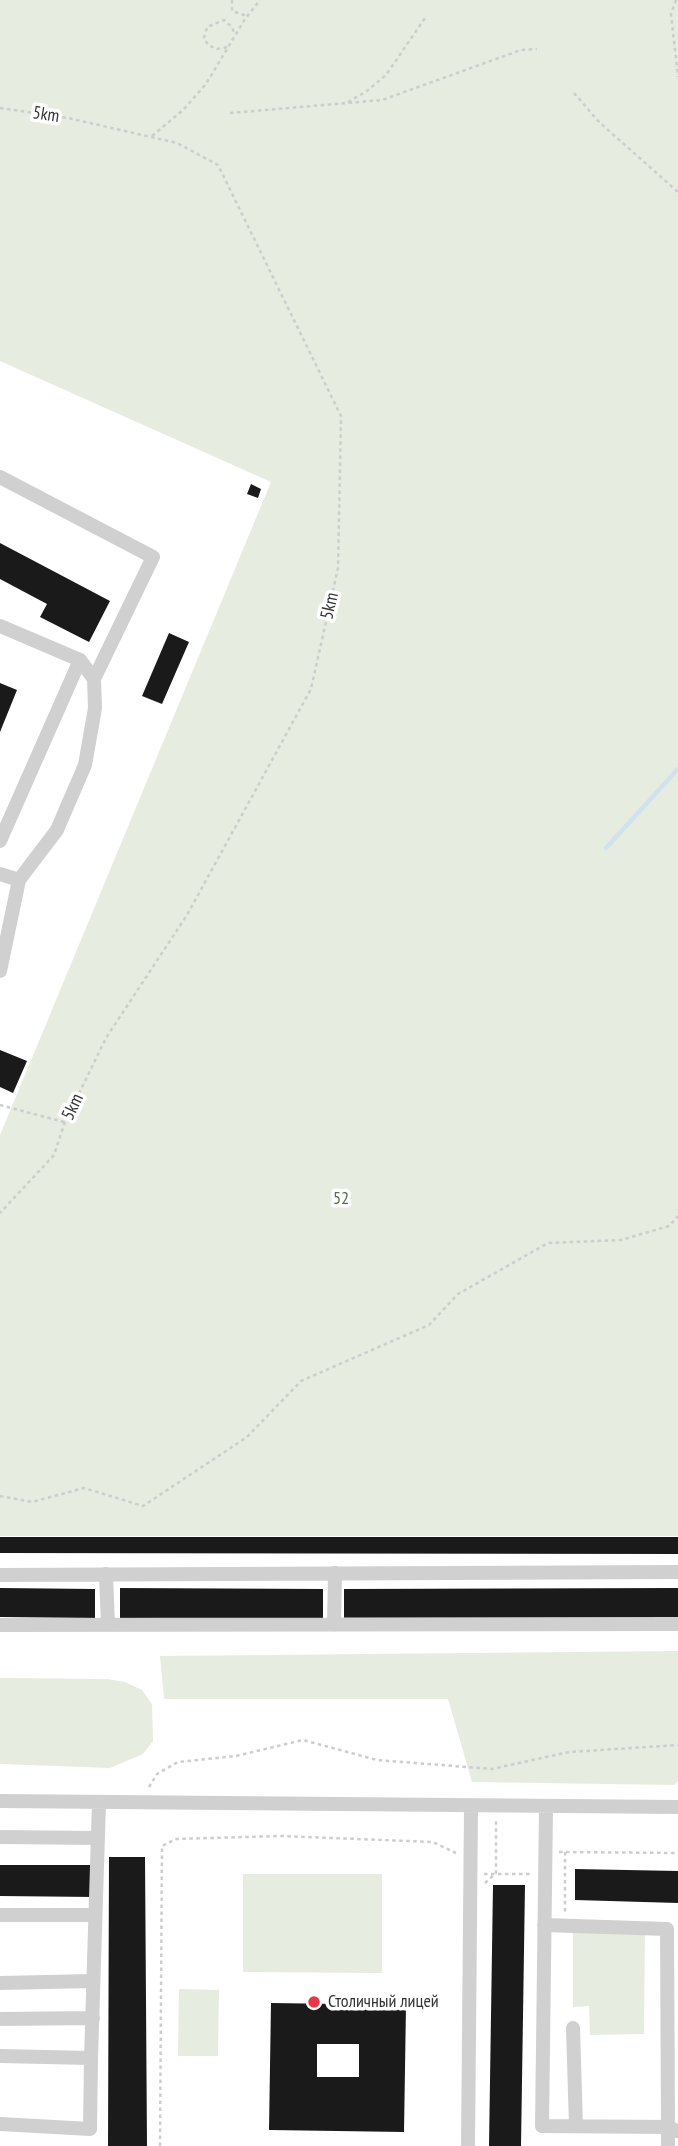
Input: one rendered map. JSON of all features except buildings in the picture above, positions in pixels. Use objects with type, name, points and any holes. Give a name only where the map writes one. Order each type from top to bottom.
[{"type":"street","points":[[0,477],[153,557],[94,679],[95,708],[85,765],[57,830],[19,880],[0,971]]},
{"type":"street","points":[[0,626],[80,660],[94,679]]},
{"type":"street","points":[[0,841],[80,660]]},
{"type":"street","points":[[0,874],[19,880]]},
{"type":"street","points":[[0,1575],[678,1572]]},
{"type":"street","points":[[334,1625],[335,1573]]},
{"type":"street","points":[[106,1574],[108,1625]]},
{"type":"street","points":[[0,1625],[678,1624]]},
{"type":"street","points":[[0,1801],[678,1807]]},
{"type":"street","points":[[0,2124],[90,2129],[99,1802]]},
{"type":"street","points":[[468,2146],[471,1807]]},
{"type":"street","points":[[546,1807],[542,2126],[673,2129]]},
{"type":"street","points":[[0,1837],[98,1838]]},
{"type":"street","points":[[0,1915],[96,1915]]},
{"type":"street","points":[[544,1925],[673,1928],[673,2129],[668,2146]]},
{"type":"street","points":[[0,1983],[93,1981]]},
{"type":"street","points":[[0,2019],[93,2018]]},
{"type":"street","points":[[573,2028],[576,2126]]},
{"type":"street","points":[[0,2056],[92,2058]]},
{"type":"path","points":[[232,0],[232,10],[247,16]]},
{"type":"path","points":[[151,138],[183,110],[206,84],[247,16],[260,0]]},
{"type":"path","points":[[676,0],[671,14],[678,77]]},
{"type":"path","points":[[345,104],[386,75],[425,18]]},
{"type":"path","points":[[228,46],[216,49],[208,45],[204,38],[207,27],[224,20],[232,27],[235,35]]},
{"type":"path","points":[[230,113],[382,100],[521,50],[537,49]]},
{"type":"path","points":[[574,93],[599,122],[678,192]]},
{"type":"path","name":"5km","points":[[0,108],[68,118],[177,143],[218,165],[341,416],[338,568],[311,689],[187,915],[106,1038],[65,1122],[54,1154],[0,1213]]},
{"type":"path","points":[[0,1105],[65,1122]]},
{"type":"path","points":[[0,1496],[32,1502],[85,1488],[143,1506],[247,1437],[301,1381],[429,1325],[458,1294],[548,1243],[621,1240],[669,1226],[678,1216]]},
{"type":"path","points":[[141,1802],[157,1774],[178,1762],[236,1756],[303,1740],[377,1760],[492,1769],[569,1752],[678,1745]]},
{"type":"path","points":[[496,1807],[496,1873]]},
{"type":"path","points":[[160,2146],[162,1846],[176,1839],[281,1836],[396,1839],[433,1842],[470,1867],[496,1873],[545,1874]]},
{"type":"path","points":[[545,1852],[678,1853]]},
{"type":"path","points":[[565,1852],[565,1918]]},
{"type":"green space","name":"52","points":[[0,0],[678,0],[678,1536],[0,1536],[0,1135],[271,482],[0,361]]},
{"type":"green space","points":[[678,1651],[678,1781],[674,1785],[472,1782],[448,1699],[164,1699],[160,1656]]},
{"type":"green space","points":[[0,1678],[107,1679],[125,1682],[142,1690],[152,1704],[153,1741],[143,1754],[110,1768],[0,1764]]},
{"type":"green space","points":[[243,1874],[382,1874],[382,1973],[243,1972]]},
{"type":"green space","points":[[573,1926],[645,1926],[644,2034],[590,2035],[589,2006],[573,2007]]},
{"type":"green space","points":[[179,1989],[219,1990],[218,2056],[178,2056]]},
{"type":"waterway","points":[[606,848],[678,769]]},
{"type":"place","name":"Столичный лицей","points":[[314,2002]]}]
